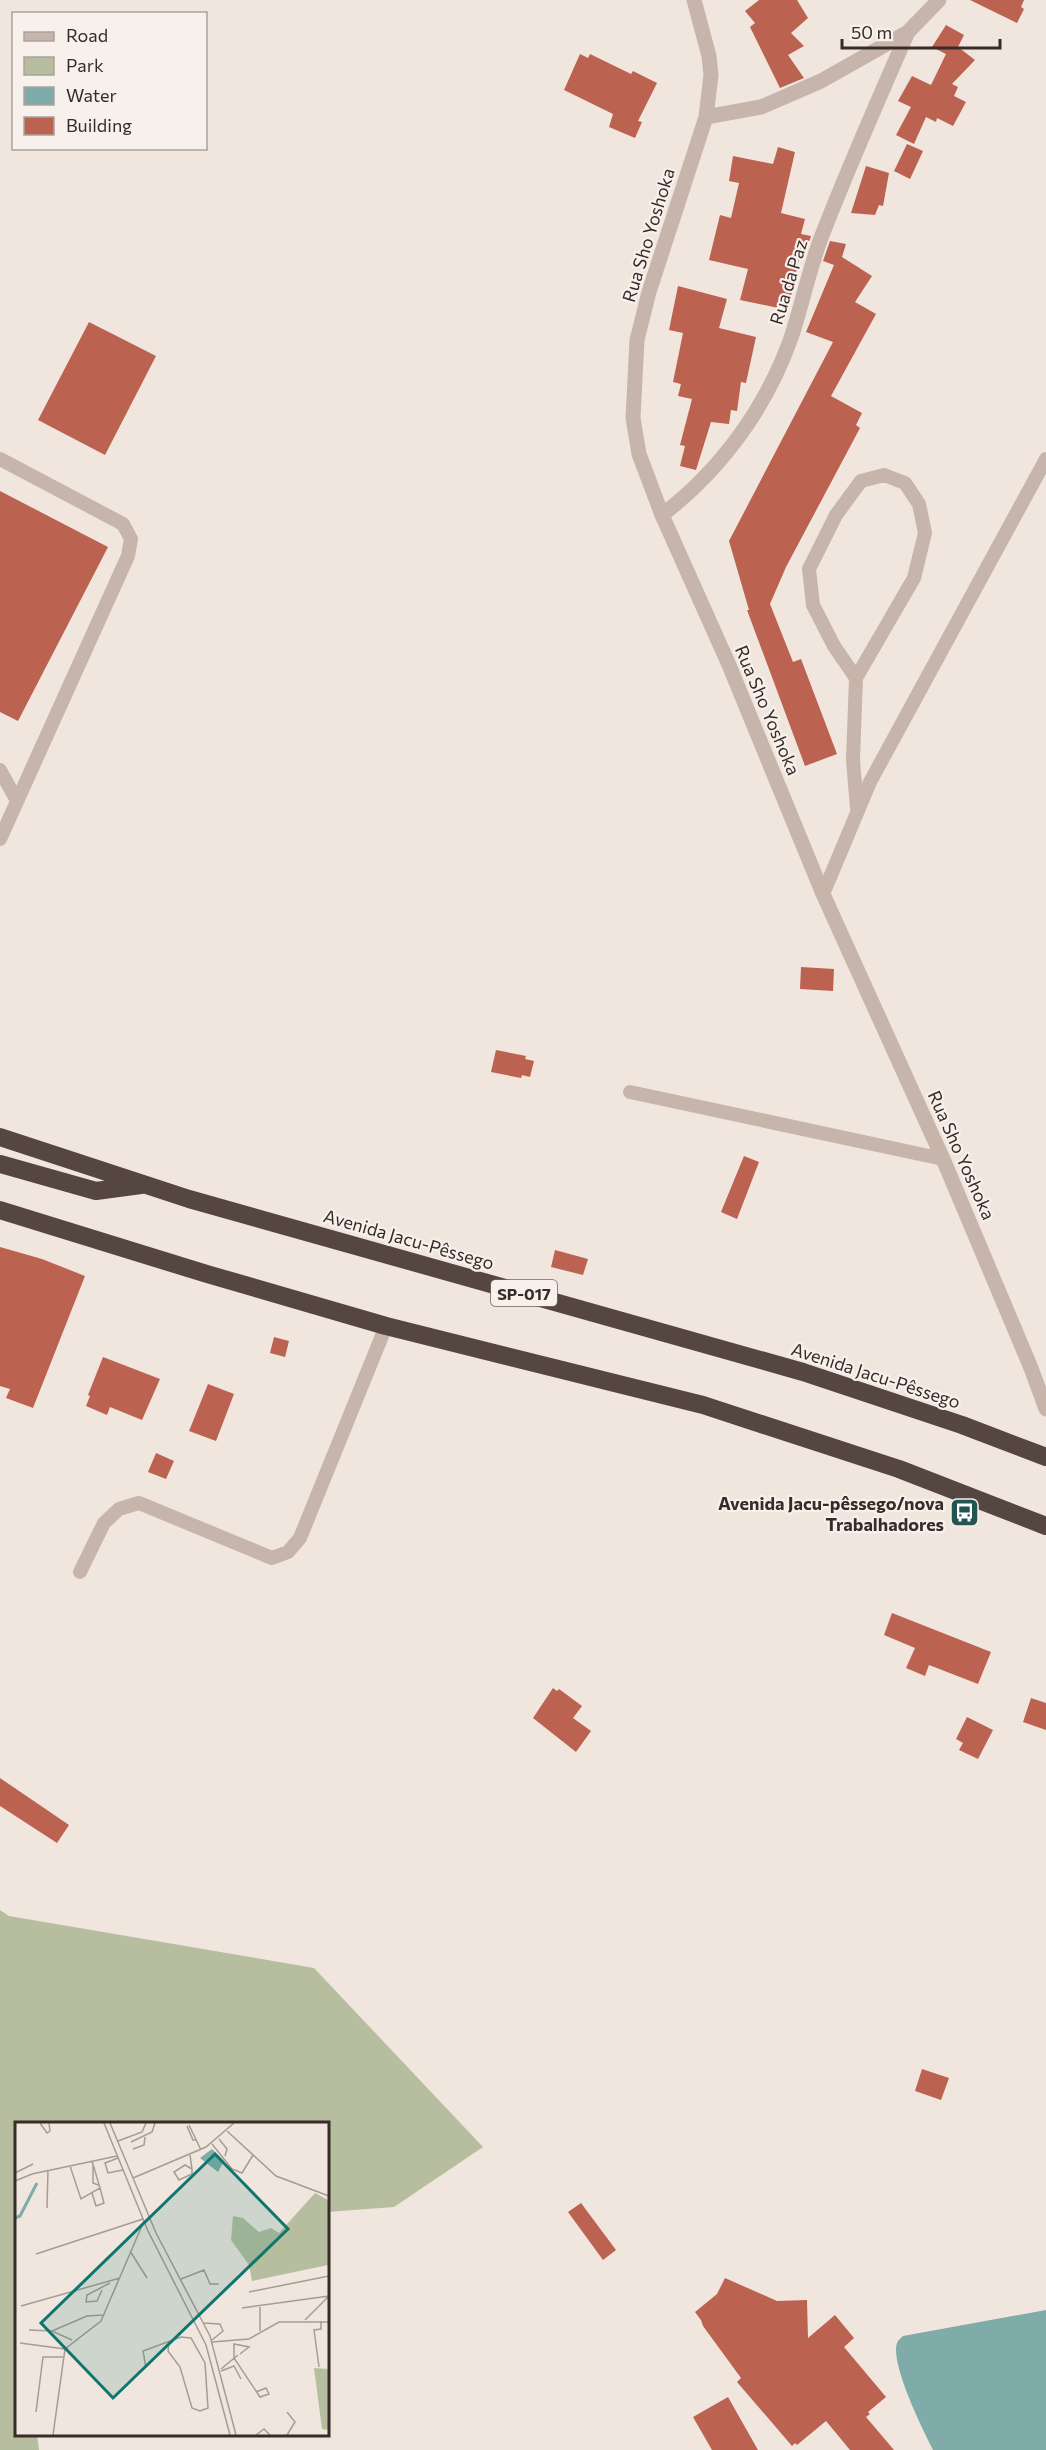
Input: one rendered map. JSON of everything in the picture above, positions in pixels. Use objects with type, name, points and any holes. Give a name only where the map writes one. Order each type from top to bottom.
[{"type":"highway","name":"Avenida Jacu-Pêssego","points":[[0,1137],[201,1203],[803,1372],[963,1425],[1046,1457]]},
{"type":"highway","points":[[0,1164],[9,1169],[96,1191],[146,1185]]},
{"type":"highway","points":[[0,1210],[207,1274],[387,1326],[703,1406],[899,1469],[1046,1526]]},
{"type":"street","name":"Rua Sho Yoshoka","points":[[694,0],[709,56],[711,75],[706,117],[649,292],[637,340],[633,418],[639,454],[662,515],[729,665],[823,894],[944,1160],[1046,1409]]},
{"type":"street","points":[[706,117],[761,107],[794,94],[850,66],[908,32],[939,0]]},
{"type":"street","name":"Rua da Paz","points":[[662,515],[687,496],[729,450],[764,400],[774,381],[791,337],[820,240],[908,32]]},
{"type":"lane","points":[[0,459],[123,524],[131,539],[128,556],[0,839]]},
{"type":"lane","points":[[823,894],[858,808],[925,679],[1046,459]]},
{"type":"lane","points":[[856,678],[834,646],[813,605],[809,569],[836,515],[861,481],[884,475],[905,483],[919,504],[925,533],[914,578],[856,678],[853,760],[858,808]]},
{"type":"lane","points":[[0,770],[16,801]]},
{"type":"lane","points":[[630,1092],[944,1160]]},
{"type":"lane","points":[[80,1572],[104,1523],[118,1509],[139,1503],[272,1558],[288,1552],[300,1538],[387,1326]]},
{"type":"green space","points":[[0,1910],[9,1916],[314,1968],[483,2147],[394,2207],[328,2212],[328,2122],[15,2122],[15,2435],[37,2435],[39,2450],[0,2450]]},
{"type":"water","points":[[1046,2310],[1046,2450],[933,2450],[915,2413],[898,2366],[896,2353],[899,2340],[903,2336]]},
{"type":"building","points":[[759,0],[797,0],[808,18],[791,33],[804,46],[788,55],[804,78],[780,88],[750,27],[755,23],[745,11]]},
{"type":"building","points":[[970,0],[1024,0],[1021,7],[1024,9],[1017,23]]},
{"type":"building","points":[[946,25],[964,35],[958,47],[975,60],[952,84],[958,87],[954,96],[966,102],[953,126],[937,118],[936,122],[926,117],[914,144],[896,135],[911,107],[898,101],[912,76],[931,85],[946,54],[932,47]]},
{"type":"building","points":[[580,54],[588,58],[590,54],[631,74],[633,71],[657,83],[638,121],[642,122],[635,138],[609,127],[613,114],[564,90]]},
{"type":"building","points":[[907,144],[923,151],[910,179],[894,171]]},
{"type":"building","points":[[778,147],[795,152],[781,213],[805,219],[801,234],[811,236],[805,255],[800,254],[788,310],[740,300],[748,269],[709,260],[720,215],[731,218],[739,183],[729,181],[733,156],[773,164]]},
{"type":"building","points":[[866,166],[889,173],[883,206],[879,205],[875,215],[851,213]]},
{"type":"building","points":[[830,241],[846,244],[842,257],[872,276],[855,302],[876,314],[831,396],[862,413],[856,425],[860,428],[786,567],[770,604],[793,662],[801,659],[837,754],[805,766],[747,610],[749,610],[729,541],[833,342],[806,332],[834,265],[823,261]]},
{"type":"building","points":[[678,286],[727,299],[719,328],[756,337],[746,383],[741,382],[737,411],[731,410],[729,424],[711,422],[696,470],[680,466],[685,446],[680,445],[692,399],[678,396],[681,384],[673,382],[683,333],[669,330]]},
{"type":"building","points":[[89,322],[156,356],[105,455],[38,420]]},
{"type":"building","points":[[0,491],[108,547],[18,721],[0,712]]},
{"type":"building","points":[[801,967],[834,969],[833,991],[800,989]]},
{"type":"building","points":[[496,1050],[526,1056],[525,1059],[534,1061],[530,1077],[522,1075],[521,1078],[491,1072]]},
{"type":"building","points":[[744,1156],[759,1162],[737,1219],[721,1212]]},
{"type":"building","points":[[0,1247],[42,1259],[85,1276],[33,1408],[6,1398],[10,1389],[0,1386]]},
{"type":"building","points":[[555,1250],[588,1259],[583,1275],[551,1267]]},
{"type":"building","points":[[274,1337],[289,1341],[285,1357],[270,1353]]},
{"type":"building","points":[[103,1357],[160,1379],[142,1420],[110,1407],[107,1415],[86,1406]]},
{"type":"building","points":[[208,1384],[234,1394],[216,1441],[189,1431]]},
{"type":"building","points":[[156,1453],[174,1461],[166,1479],[148,1472]]},
{"type":"building","points":[[892,1613],[991,1652],[978,1684],[929,1665],[925,1676],[906,1668],[915,1648],[884,1635]]},
{"type":"building","points":[[553,1688],[557,1691],[559,1689],[582,1706],[573,1718],[591,1731],[576,1752],[533,1718]]},
{"type":"building","points":[[1031,1698],[1046,1703],[1046,1730],[1023,1722]]},
{"type":"building","points":[[967,1717],[993,1730],[978,1759],[959,1750],[963,1743],[956,1739]]},
{"type":"building","points":[[0,1778],[69,1825],[57,1843],[0,1806]]},
{"type":"building","points":[[922,2069],[949,2078],[941,2100],[915,2091]]},
{"type":"building","points":[[581,2203],[616,2250],[603,2260],[568,2212]]},
{"type":"building","points":[[725,2278],[777,2301],[807,2300],[808,2338],[835,2315],[854,2338],[844,2347],[886,2397],[868,2412],[870,2414],[866,2417],[894,2450],[850,2450],[826,2421],[797,2445],[795,2443],[792,2446],[737,2382],[741,2378],[695,2312],[717,2294]]},
{"type":"building","points":[[728,2397],[758,2450],[712,2450],[693,2417]]},
{"type":"place","name":"Avenida Jacu-pêssego/nova Trabalhadores","points":[[965,1513]]}]
